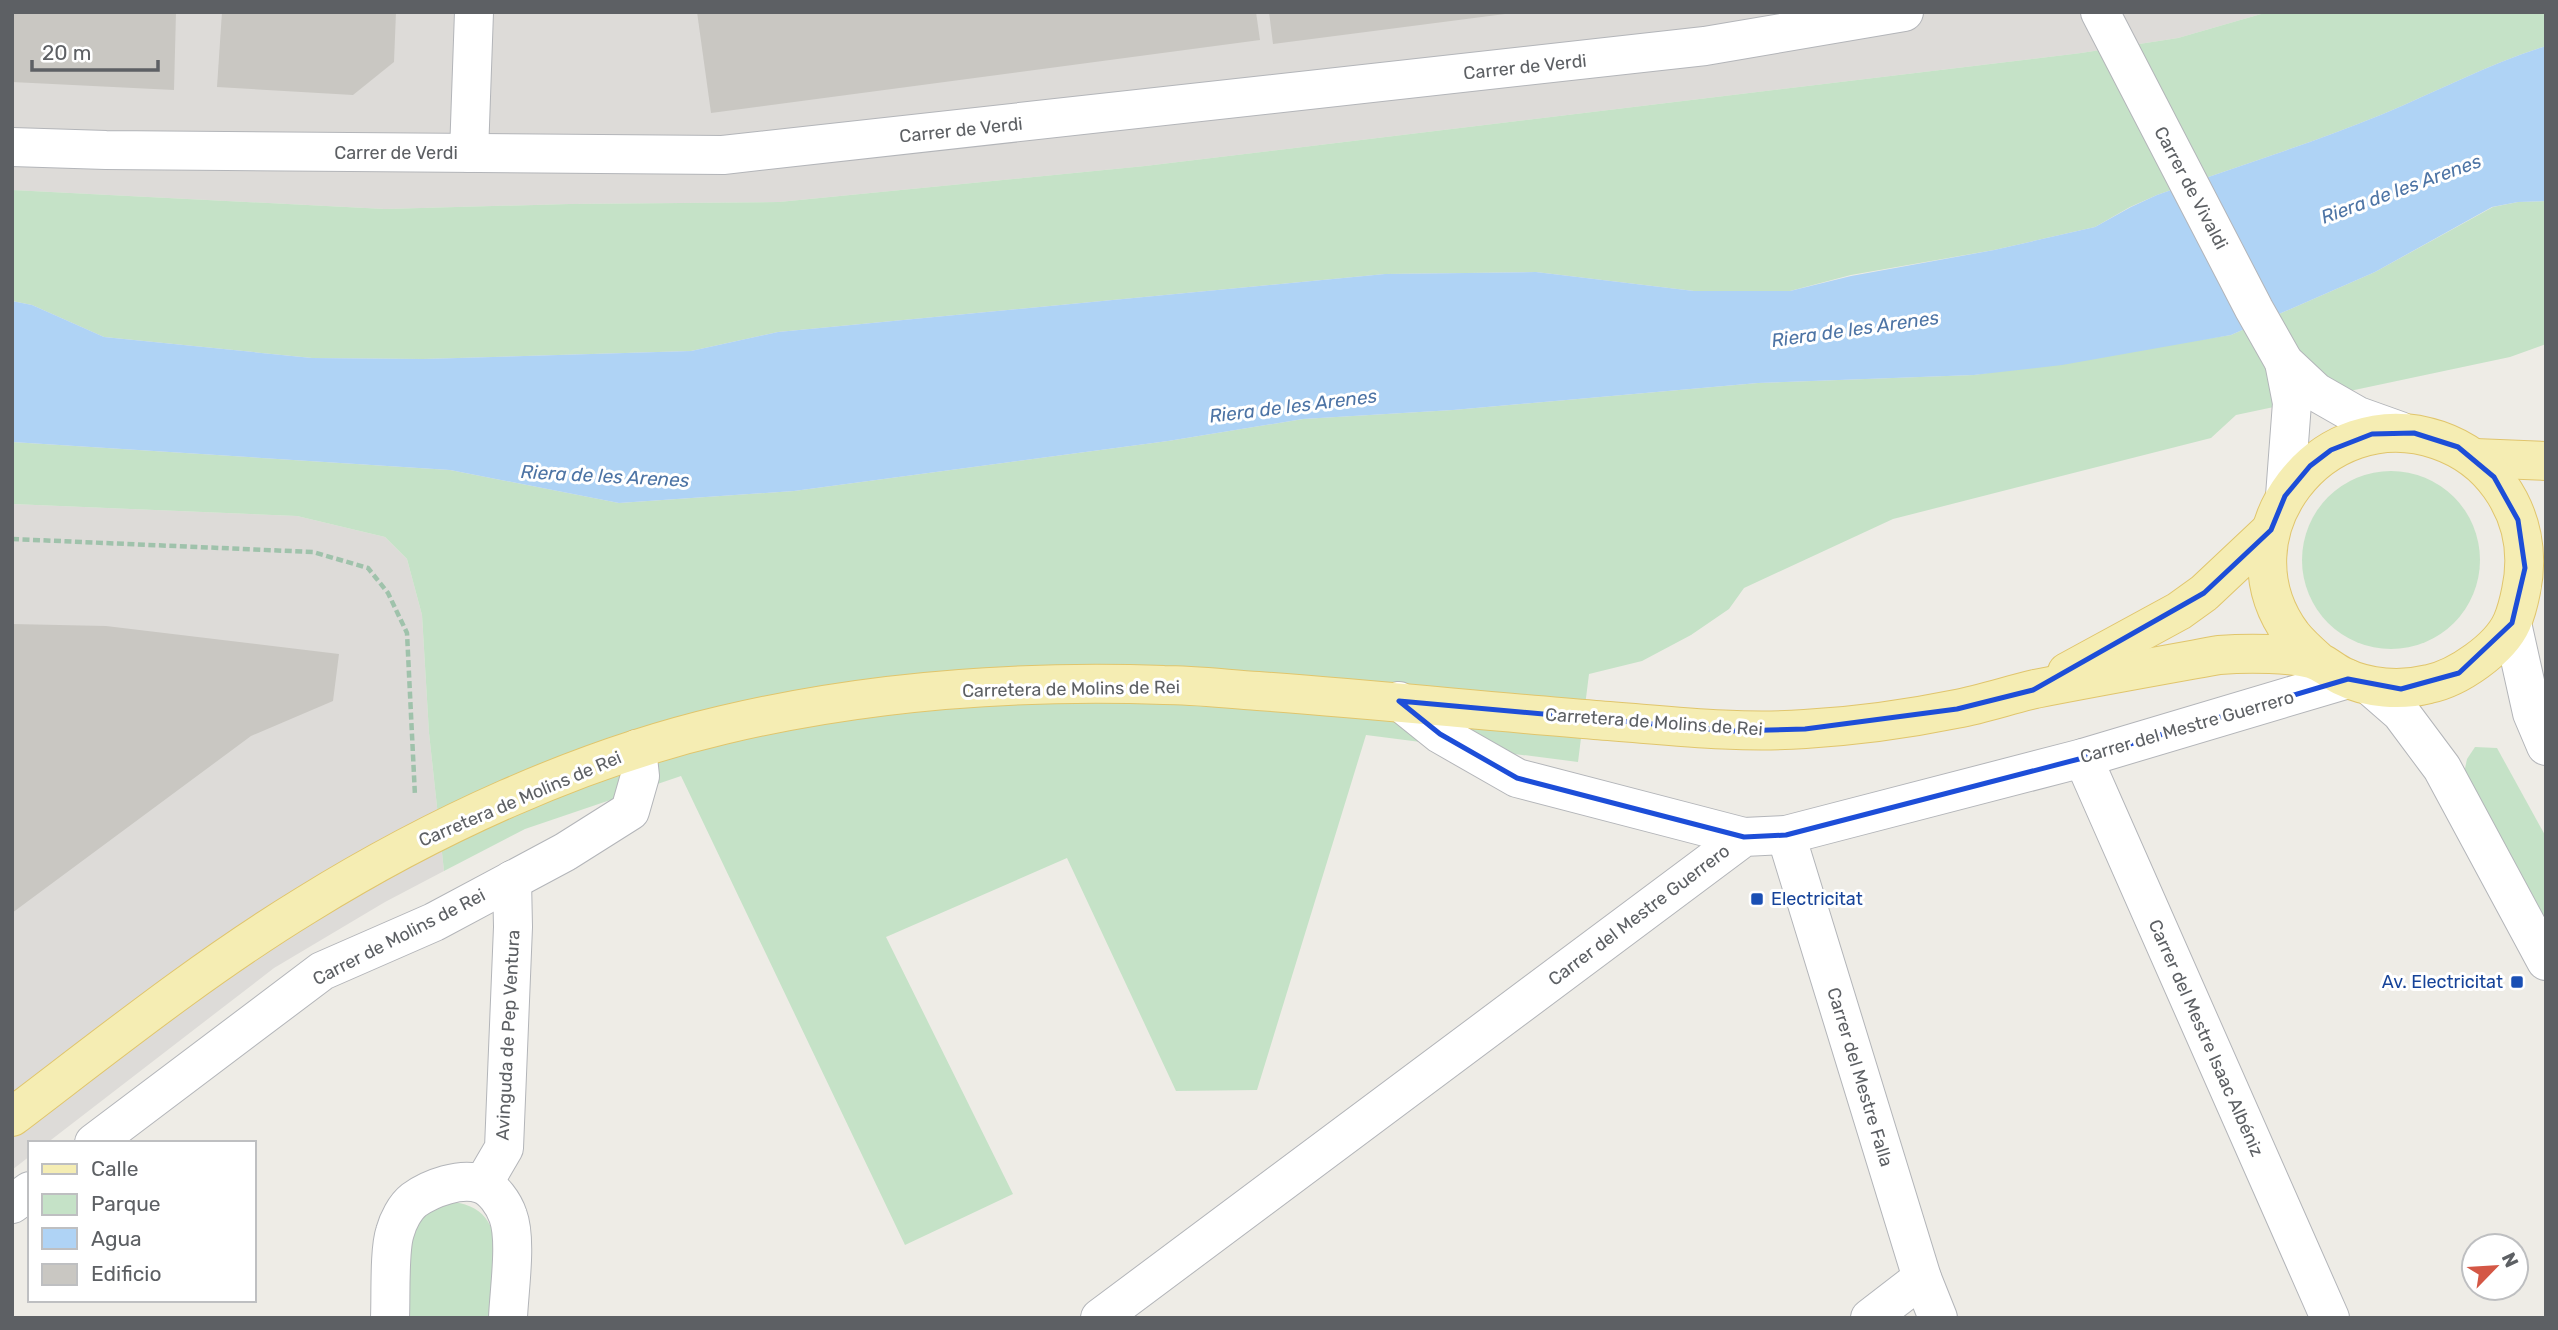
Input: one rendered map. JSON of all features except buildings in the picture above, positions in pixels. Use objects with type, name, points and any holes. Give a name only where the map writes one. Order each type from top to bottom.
[{"type":"main road","name":"Carretera de Molins de Rei","points":[[12,1117],[162,1002],[240,948],[305,905],[417,843],[568,774],[637,749],[722,725],[811,706],[871,698],[1001,687],[1164,685],[1399,701],[1730,731],[1805,729],[1878,722],[1957,709],[2032,690],[2219,655],[2269,654],[2401,689],[2431,684],[2459,673],[2484,655],[2512,623],[2525,568],[2524,544],[2518,520],[2508,497],[2494,477],[2475,458],[2458,447],[2400,431],[2372,434],[2331,450],[2310,466],[2278,513],[2204,593],[2179,611],[2032,690]]},
{"type":"main road","name":"Carretera de Molins de Rei","points":[[2475,458],[2546,461]]},
{"type":"main road","points":[[2278,513],[2269,567],[2275,603],[2293,635],[2346,675]]},
{"type":"main road","points":[[2512,623],[2546,592]]},
{"type":"street","points":[[469,153],[474,12]]},
{"type":"street","name":"Carrer de Verdi","points":[[12,147],[723,155],[797,149],[1705,47],[1904,12]]},
{"type":"street","name":"Carrer de Vivaldi","points":[[2105,23],[2284,362],[2316,392],[2358,416],[2400,431]]},
{"type":"street","name":"Carrer de Vivaldi","points":[[2278,513],[2292,403],[2284,362]]},
{"type":"street","points":[[2512,623],[2532,713],[2546,746]]},
{"type":"street","points":[[2346,675],[2401,713],[2442,768],[2546,961]]},
{"type":"street","name":"Carrer del Mestre Guerrero","points":[[1100,1318],[1744,837],[1786,835],[2083,758],[2346,675]]},
{"type":"street","points":[[1399,701],[1440,734],[1517,778],[1744,837]]},
{"type":"street","name":"Carrer de Molins de Rei","points":[[97,1141],[322,971],[434,922],[565,852],[630,811],[640,776],[637,749]]},
{"type":"street","name":"Carrer del Mestre Isaac Albéniz","points":[[2083,758],[2329,1318]]},
{"type":"street","name":"Carrer del Mestre Falla","points":[[1786,835],[1923,1278],[1938,1318]]},
{"type":"street","name":"Avinguda de Pep Ventura","points":[[482,1184],[503,1148],[513,927],[512,880]]},
{"type":"street","points":[[390,1318],[394,1234],[402,1214],[413,1201],[435,1190],[461,1182],[482,1184],[498,1197],[508,1216],[513,1236],[508,1318]]},
{"type":"street","points":[[12,1204],[28,1192]]},
{"type":"street","points":[[1870,1318],[1923,1278]]},
{"type":"path","points":[[12,539],[313,552],[368,568],[388,593],[407,633],[417,843]]},
{"type":"highlighted area","points":[[2414,433],[2458,447],[2494,477],[2518,520],[2525,568],[2512,623],[2459,673],[2401,689],[2348,679],[2083,758],[1786,835],[1744,837],[1517,778],[1440,734],[1399,701],[1730,731],[1805,729],[1957,709],[2033,690],[2204,593],[2271,530],[2285,496],[2310,466],[2331,450],[2372,434]]},
{"type":"shaded area","points":[[12,12],[2268,12],[2178,38],[2081,53],[1145,166],[779,202],[385,209],[12,190]]},
{"type":"shaded area","points":[[12,504],[297,516],[385,537],[407,559],[422,615],[429,733],[444,871],[385,902],[274,968],[50,1141],[28,1141],[28,1158],[12,1170]]},
{"type":"green space","points":[[2268,12],[2546,12],[2546,46],[2484,69],[2355,125],[2157,195],[2095,227],[1994,250],[1851,275],[1790,291],[1694,291],[1536,272],[1385,274],[778,332],[691,351],[423,359],[312,358],[104,337],[32,305],[12,301],[12,190],[385,209],[779,202],[1145,166],[2081,53],[2178,38]]},
{"type":"green space","points":[[2546,201],[2546,344],[2510,357],[2236,415],[2211,438],[1893,519],[1744,588],[1729,609],[1691,635],[1642,661],[1589,674],[1578,762],[1366,735],[1257,1090],[1176,1091],[1067,858],[886,937],[1013,1194],[905,1245],[681,776],[525,829],[444,871],[429,733],[422,615],[407,559],[385,537],[297,516],[12,504],[12,442],[450,470],[619,503],[794,491],[1168,441],[1303,419],[1453,410],[1758,383],[1974,375],[2231,335],[2375,272],[2493,207],[2518,202]]},
{"type":"green space","points":[[2391,471],[2408,472],[2425,478],[2454,497],[2473,526],[2479,543],[2479,577],[2473,594],[2454,623],[2425,642],[2408,648],[2391,649],[2374,648],[2357,642],[2328,623],[2309,594],[2303,577],[2302,560],[2303,543],[2309,526],[2328,497],[2357,478],[2374,472]]},
{"type":"green space","points":[[2475,747],[2497,748],[2546,837],[2546,936],[2463,778],[2467,759]]},
{"type":"green space","points":[[453,1202],[472,1207],[485,1217],[492,1230],[496,1246],[496,1264],[492,1318],[405,1318],[409,1231],[428,1213]]},
{"type":"water","name":"Riera de les Arenes","points":[[2546,46],[2546,201],[2492,207],[2375,272],[2231,335],[2062,365],[1974,375],[1758,383],[1453,410],[1303,419],[1168,441],[794,491],[619,503],[450,470],[12,442],[12,301],[32,305],[104,337],[312,358],[423,359],[691,351],[778,332],[1385,274],[1536,272],[1694,291],[1790,291],[1851,276],[1994,250],[2095,227],[2157,195],[2355,125],[2484,69]]},
{"type":"place","name":"Electricitat","points":[[1757,899]]},
{"type":"place","name":"Av. Electricitat","points":[[2517,982]]}]
